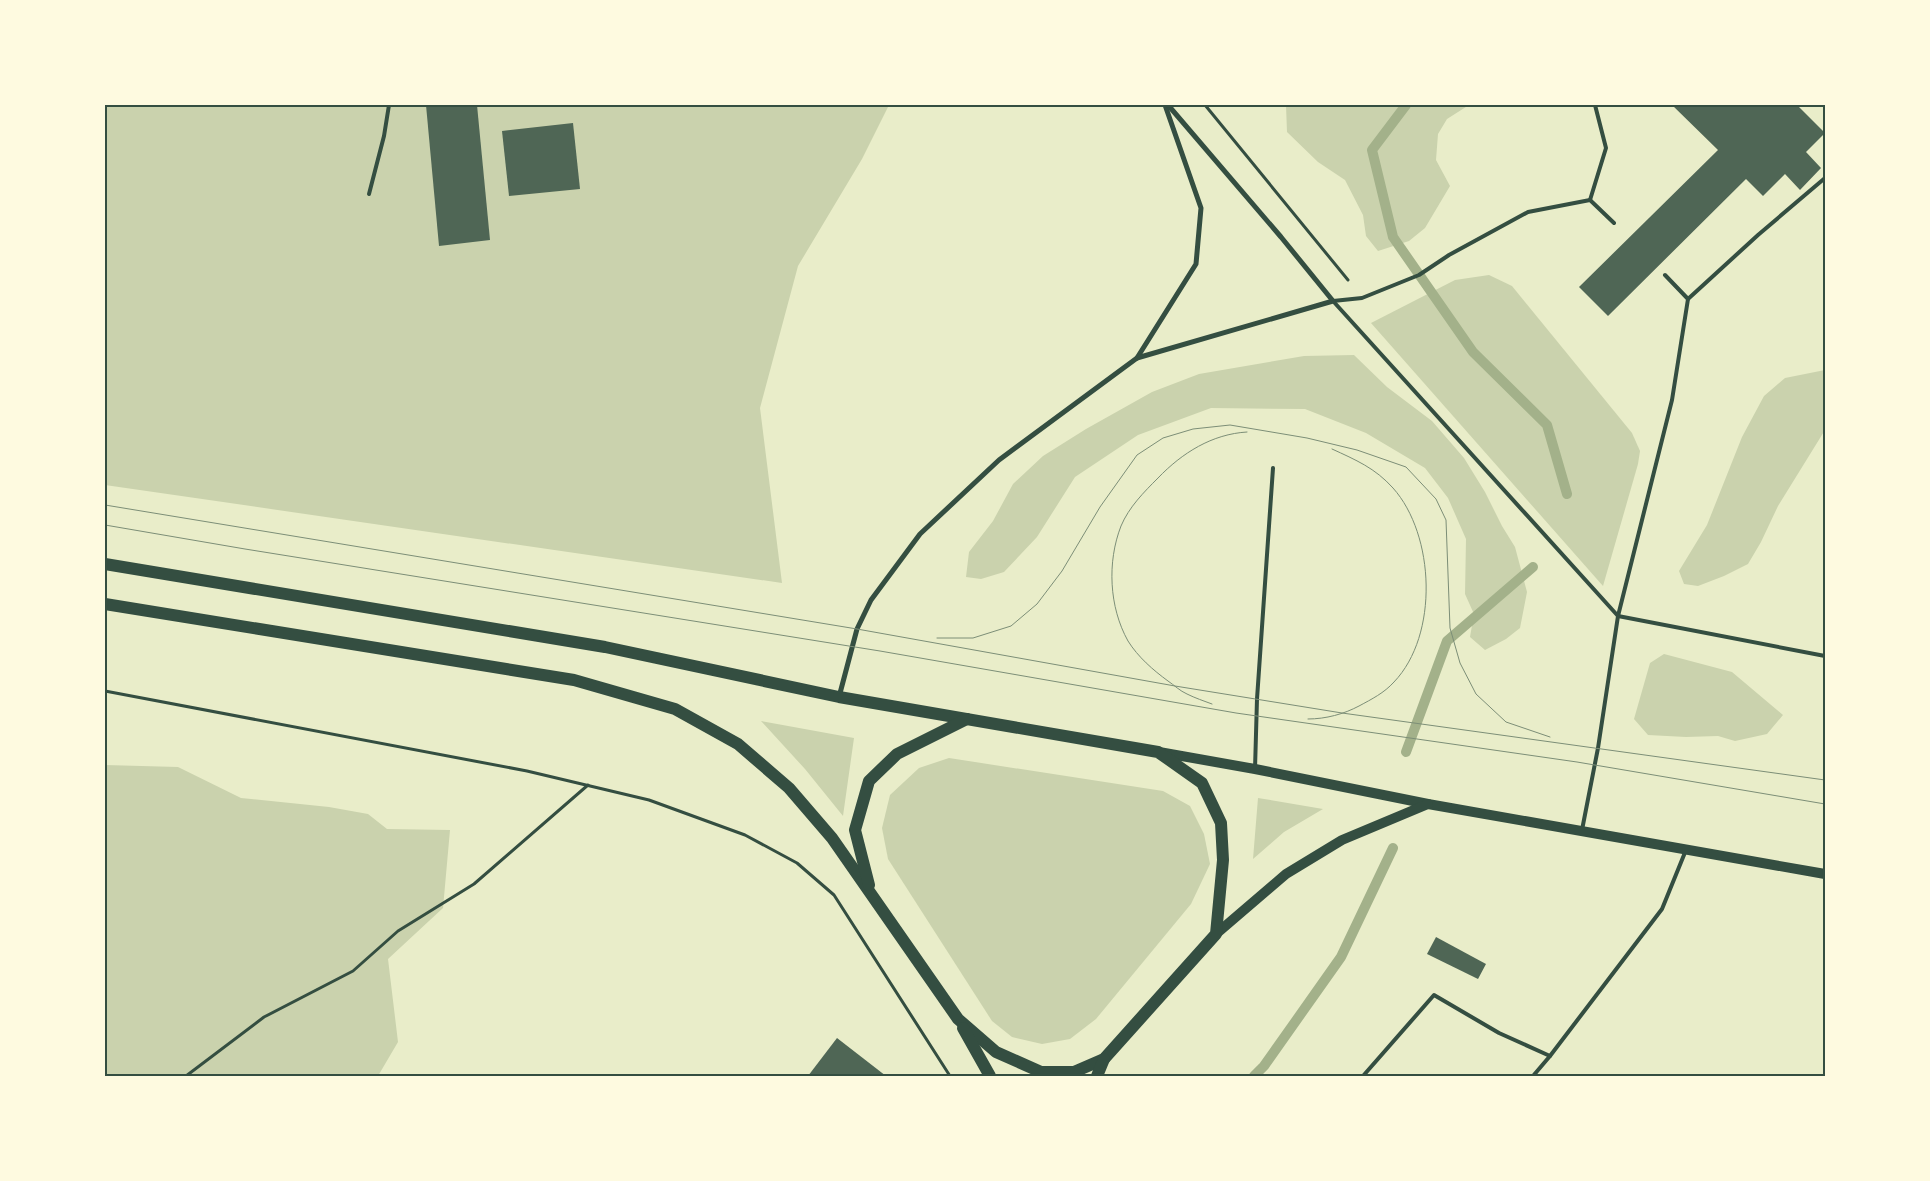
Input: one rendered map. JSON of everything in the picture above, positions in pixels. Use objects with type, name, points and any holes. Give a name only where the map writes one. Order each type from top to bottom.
[{"type":"main road","points":[[105,564],[605,647],[839,697],[1255,769],[1428,804],[1825,874]]},
{"type":"main road","points":[[105,604],[574,680],[675,709],[738,744],[789,788],[832,838],[958,1019],[990,1076]]},
{"type":"main road","points":[[870,892],[855,830],[869,781],[897,754],[967,718]]},
{"type":"main road","points":[[1158,752],[1202,783],[1220,823],[1223,860],[1216,934]]},
{"type":"main road","points":[[1097,1076],[1104,1058],[1216,934],[1286,874],[1342,840],[1428,804]]},
{"type":"main road","points":[[958,1019],[996,1052],[1042,1072],[1074,1072],[1104,1058]]},
{"type":"street","points":[[839,697],[857,629],[871,600],[920,534],[999,460],[1137,358],[1333,300],[1167,105]]},
{"type":"street","points":[[1137,358],[1196,264],[1200,208],[1167,105]]},
{"type":"lane","points":[[369,194],[384,136],[389,105]]},
{"type":"lane","points":[[1590,200],[1606,148],[1596,105]]},
{"type":"lane","points":[[1582,830],[1598,748],[1618,616],[1672,400],[1688,299],[1758,235],[1825,178]]},
{"type":"lane","points":[[1333,300],[1362,298],[1418,275],[1449,255],[1528,212],[1590,200]]},
{"type":"lane","points":[[1590,200],[1614,224]]},
{"type":"lane","points":[[1666,275],[1688,299]]},
{"type":"lane","points":[[1333,300],[1618,616],[1825,656]]},
{"type":"lane","points":[[1255,769],[1257,699],[1274,468]]},
{"type":"lane","points":[[1533,1076],[1662,908],[1686,848]]},
{"type":"lane","points":[[1363,1076],[1434,995],[1499,1033],[1550,1056]]},
{"type":"path","points":[[1205,105],[1362,298]]},
{"type":"path","points":[[105,691],[527,771],[649,800],[744,835],[797,863],[834,895],[950,1076]]},
{"type":"path","points":[[186,1076],[264,1017],[353,971],[398,931],[474,884],[588,785]]},
{"type":"green space","points":[[105,105],[892,105],[888,107],[862,159],[798,266],[760,408],[782,583],[105,485]]},
{"type":"green space","points":[[1286,105],[1469,105],[1447,119],[1438,134],[1436,160],[1450,186],[1425,228],[1409,241],[1378,251],[1366,236],[1363,215],[1345,180],[1318,162],[1287,132]]},
{"type":"green space","points":[[1489,275],[1512,286],[1632,433],[1640,451],[1638,464],[1603,586],[1371,323],[1455,280]]},
{"type":"green space","points":[[1354,355],[1387,387],[1432,421],[1464,458],[1515,547],[1527,592],[1520,628],[1506,639],[1485,650],[1470,637],[1474,614],[1465,594],[1466,539],[1448,498],[1425,468],[1366,433],[1305,409],[1211,408],[1138,435],[1075,477],[1037,537],[1004,572],[981,579],[966,577],[969,552],[993,521],[1013,484],[1043,456],[1086,429],[1152,392],[1199,374],[1304,356]]},
{"type":"green space","points":[[1825,370],[1825,430],[1778,506],[1748,564],[1698,586],[1684,584],[1679,571],[1707,525],[1742,437],[1764,396],[1785,378]]},
{"type":"green space","points":[[1664,654],[1732,672],[1783,715],[1767,734],[1735,741],[1718,736],[1648,735],[1634,719],[1650,663]]},
{"type":"green space","points":[[761,721],[854,738],[843,816],[805,769]]},
{"type":"green space","points":[[949,758],[1163,791],[1190,806],[1204,834],[1210,864],[1191,904],[1096,1019],[1070,1039],[1042,1044],[1012,1037],[992,1021],[888,859],[882,828],[890,795],[919,768]]},
{"type":"green space","points":[[105,765],[178,767],[241,798],[329,807],[368,814],[387,829],[450,830],[443,908],[388,959],[398,1042],[378,1076],[105,1076]]},
{"type":"green space","points":[[1258,798],[1323,809],[1284,832],[1253,859]]},
{"type":"building","points":[[426,105],[477,105],[490,240],[439,246]]},
{"type":"building","points":[[1672,105],[1797,105],[1825,133],[1806,152],[1821,168],[1800,190],[1785,174],[1763,196],[1746,179],[1608,316],[1579,287],[1718,150]]},
{"type":"building","points":[[573,123],[580,189],[509,196],[502,131]]},
{"type":"building","points":[[1436,937],[1486,964],[1478,979],[1427,954]]},
{"type":"building","points":[[837,1038],[886,1076],[808,1076]]},
{"type":"waterway","points":[[1406,105],[1372,150],[1393,237],[1473,352],[1547,425],[1567,494]]},
{"type":"waterway","points":[[1406,752],[1447,641],[1533,567]]},
{"type":"waterway","points":[[1254,1076],[1264,1066],[1341,957],[1393,848]]},
{"type":"tram line","points":[[937,638],[973,638],[1011,626],[1037,604],[1062,571],[1100,507],[1137,455],[1163,438],[1193,429],[1230,425],[1307,438],[1357,450],[1406,467],[1436,499],[1446,520],[1450,628],[1460,663],[1476,694],[1506,722],[1550,737]]},
{"type":"tram line","points":[[1212,704],[1184,693],[1146,663],[1136,652],[1128,641],[1117,614],[1112,584],[1112,569],[1121,526],[1128,512],[1142,494],[1167,469],[1198,446],[1222,437],[1247,432]]},
{"type":"tram line","points":[[1308,719],[1335,716],[1359,706],[1382,693],[1390,686],[1409,662],[1419,638],[1425,612],[1424,558],[1417,532],[1407,508],[1393,488],[1379,475],[1357,461],[1332,449]]},
{"type":"tram line","points":[[105,505],[857,629],[1175,686],[1342,713],[1825,780]]},
{"type":"tram line","points":[[105,525],[880,651],[1236,713],[1577,762],[1825,804]]}]
